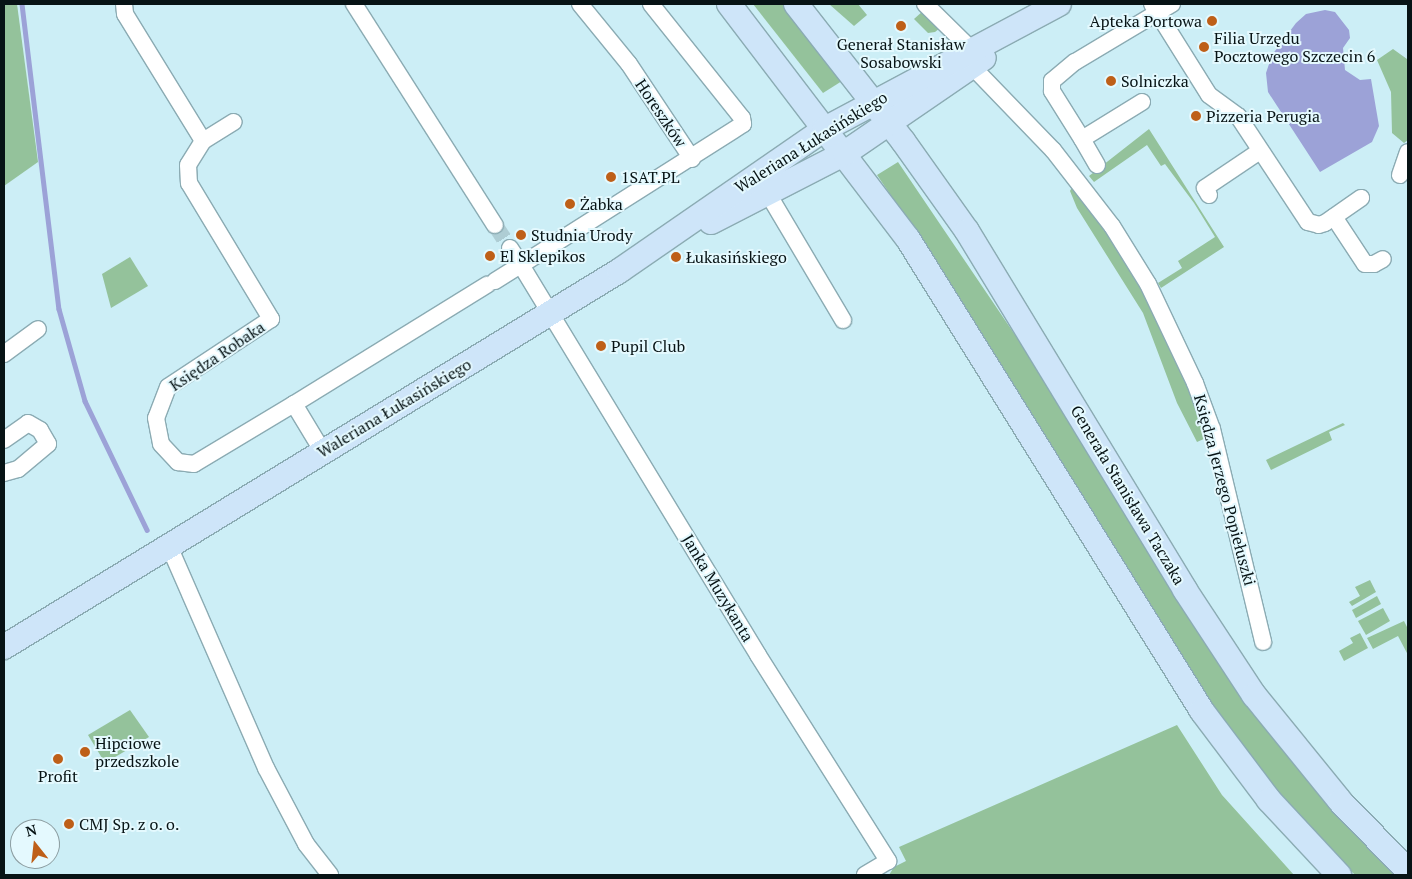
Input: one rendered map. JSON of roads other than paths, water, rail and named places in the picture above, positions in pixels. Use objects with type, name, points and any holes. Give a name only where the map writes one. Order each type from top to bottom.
[{"type":"main road","points":[[729,4],[844,152],[942,290],[1202,711],[1269,800],[1339,875]]},
{"type":"main road","name":"Generała Stanisława Taczaka","points":[[796,4],[890,124],[967,231],[1185,590],[1254,695],[1334,793],[1408,871]]},
{"type":"main road","name":"Waleriana Łukasińskiego","points":[[619,271],[844,152],[890,124],[972,58],[1049,10]]},
{"type":"main road","name":"Waleriana Łukasińskiego","points":[[4,647],[619,271],[825,129],[872,102],[972,58]]},
{"type":"street","points":[[124,4],[125,14],[203,141]]},
{"type":"street","points":[[354,4],[495,225]]},
{"type":"street","name":"Horeszków","points":[[294,404],[692,159],[629,64],[580,4]]},
{"type":"street","points":[[650,4],[742,118],[743,124],[734,132],[692,159]]},
{"type":"street","name":"Księdza Jerzego Popiełuszki","points":[[925,4],[1077,180],[1124,243],[1153,294],[1195,383],[1212,429],[1263,642]]},
{"type":"street","points":[[1097,166],[1052,91],[1052,81],[1075,62],[1155,8],[1172,4]]},
{"type":"street","points":[[1155,8],[1210,95],[1238,116],[1308,222],[1319,225],[1361,198]]},
{"type":"street","points":[[698,76],[735,122],[734,132]]},
{"type":"street","points":[[1082,139],[1142,102]]},
{"type":"street","name":"Księdza Robaka","points":[[233,122],[203,141],[188,165],[189,183],[272,319],[168,387],[157,409],[157,436],[171,458],[194,464],[294,404]]},
{"type":"street","points":[[1209,195],[1205,188],[1260,151]]},
{"type":"street","points":[[1400,175],[1408,152]]},
{"type":"street","name":"Waleriana Łukasińskiego","points":[[768,192],[843,320]]},
{"type":"street","points":[[1334,217],[1365,264],[1374,264],[1383,259]]},
{"type":"street","points":[[510,248],[550,313]]},
{"type":"street","name":"Janka Muzykanta","points":[[550,313],[888,861],[865,875]]},
{"type":"street","points":[[4,354],[38,329]]},
{"type":"street","points":[[294,404],[323,452]]},
{"type":"street","points":[[4,440],[28,423],[35,424],[48,444],[18,469],[4,473]]},
{"type":"street","points":[[169,546],[266,768],[294,825],[318,862],[330,875]]},
{"type":"water","points":[[1325,10],[1335,12],[1349,30],[1350,38],[1343,48],[1345,70],[1360,80],[1371,79],[1379,126],[1372,142],[1320,172],[1268,92],[1266,73],[1272,55],[1296,23],[1306,14]]},
{"type":"waterway","points":[[22,4],[59,309],[85,401],[147,530]]},
{"type":"tunnel","points":[[495,225],[510,248]]},
{"type":"place","name":"Apteka Portowa","points":[[1212,21]]},
{"type":"place","name":"Generał Stanisław Sosabowski","points":[[901,26]]},
{"type":"place","name":"Filia Urzędu Pocztowego Szczecin 6","points":[[1204,47]]},
{"type":"place","name":"Solniczka","points":[[1111,81]]},
{"type":"place","name":"Pizzeria Perugia","points":[[1196,116]]},
{"type":"place","name":"1SAT.PL","points":[[611,177]]},
{"type":"place","name":"Żabka","points":[[570,204]]},
{"type":"place","name":"Studnia Urody","points":[[521,235]]},
{"type":"place","name":"El Sklepikos","points":[[490,256]]},
{"type":"place","name":"Łukasińskiego","points":[[676,257]]},
{"type":"place","name":"Pupil Club","points":[[601,346]]},
{"type":"place","name":"Hipciowe przedszkole","points":[[85,752]]},
{"type":"place","name":"Profit","points":[[58,759]]},
{"type":"place","name":"CMJ Sp. z o. o.","points":[[69,824]]}]
